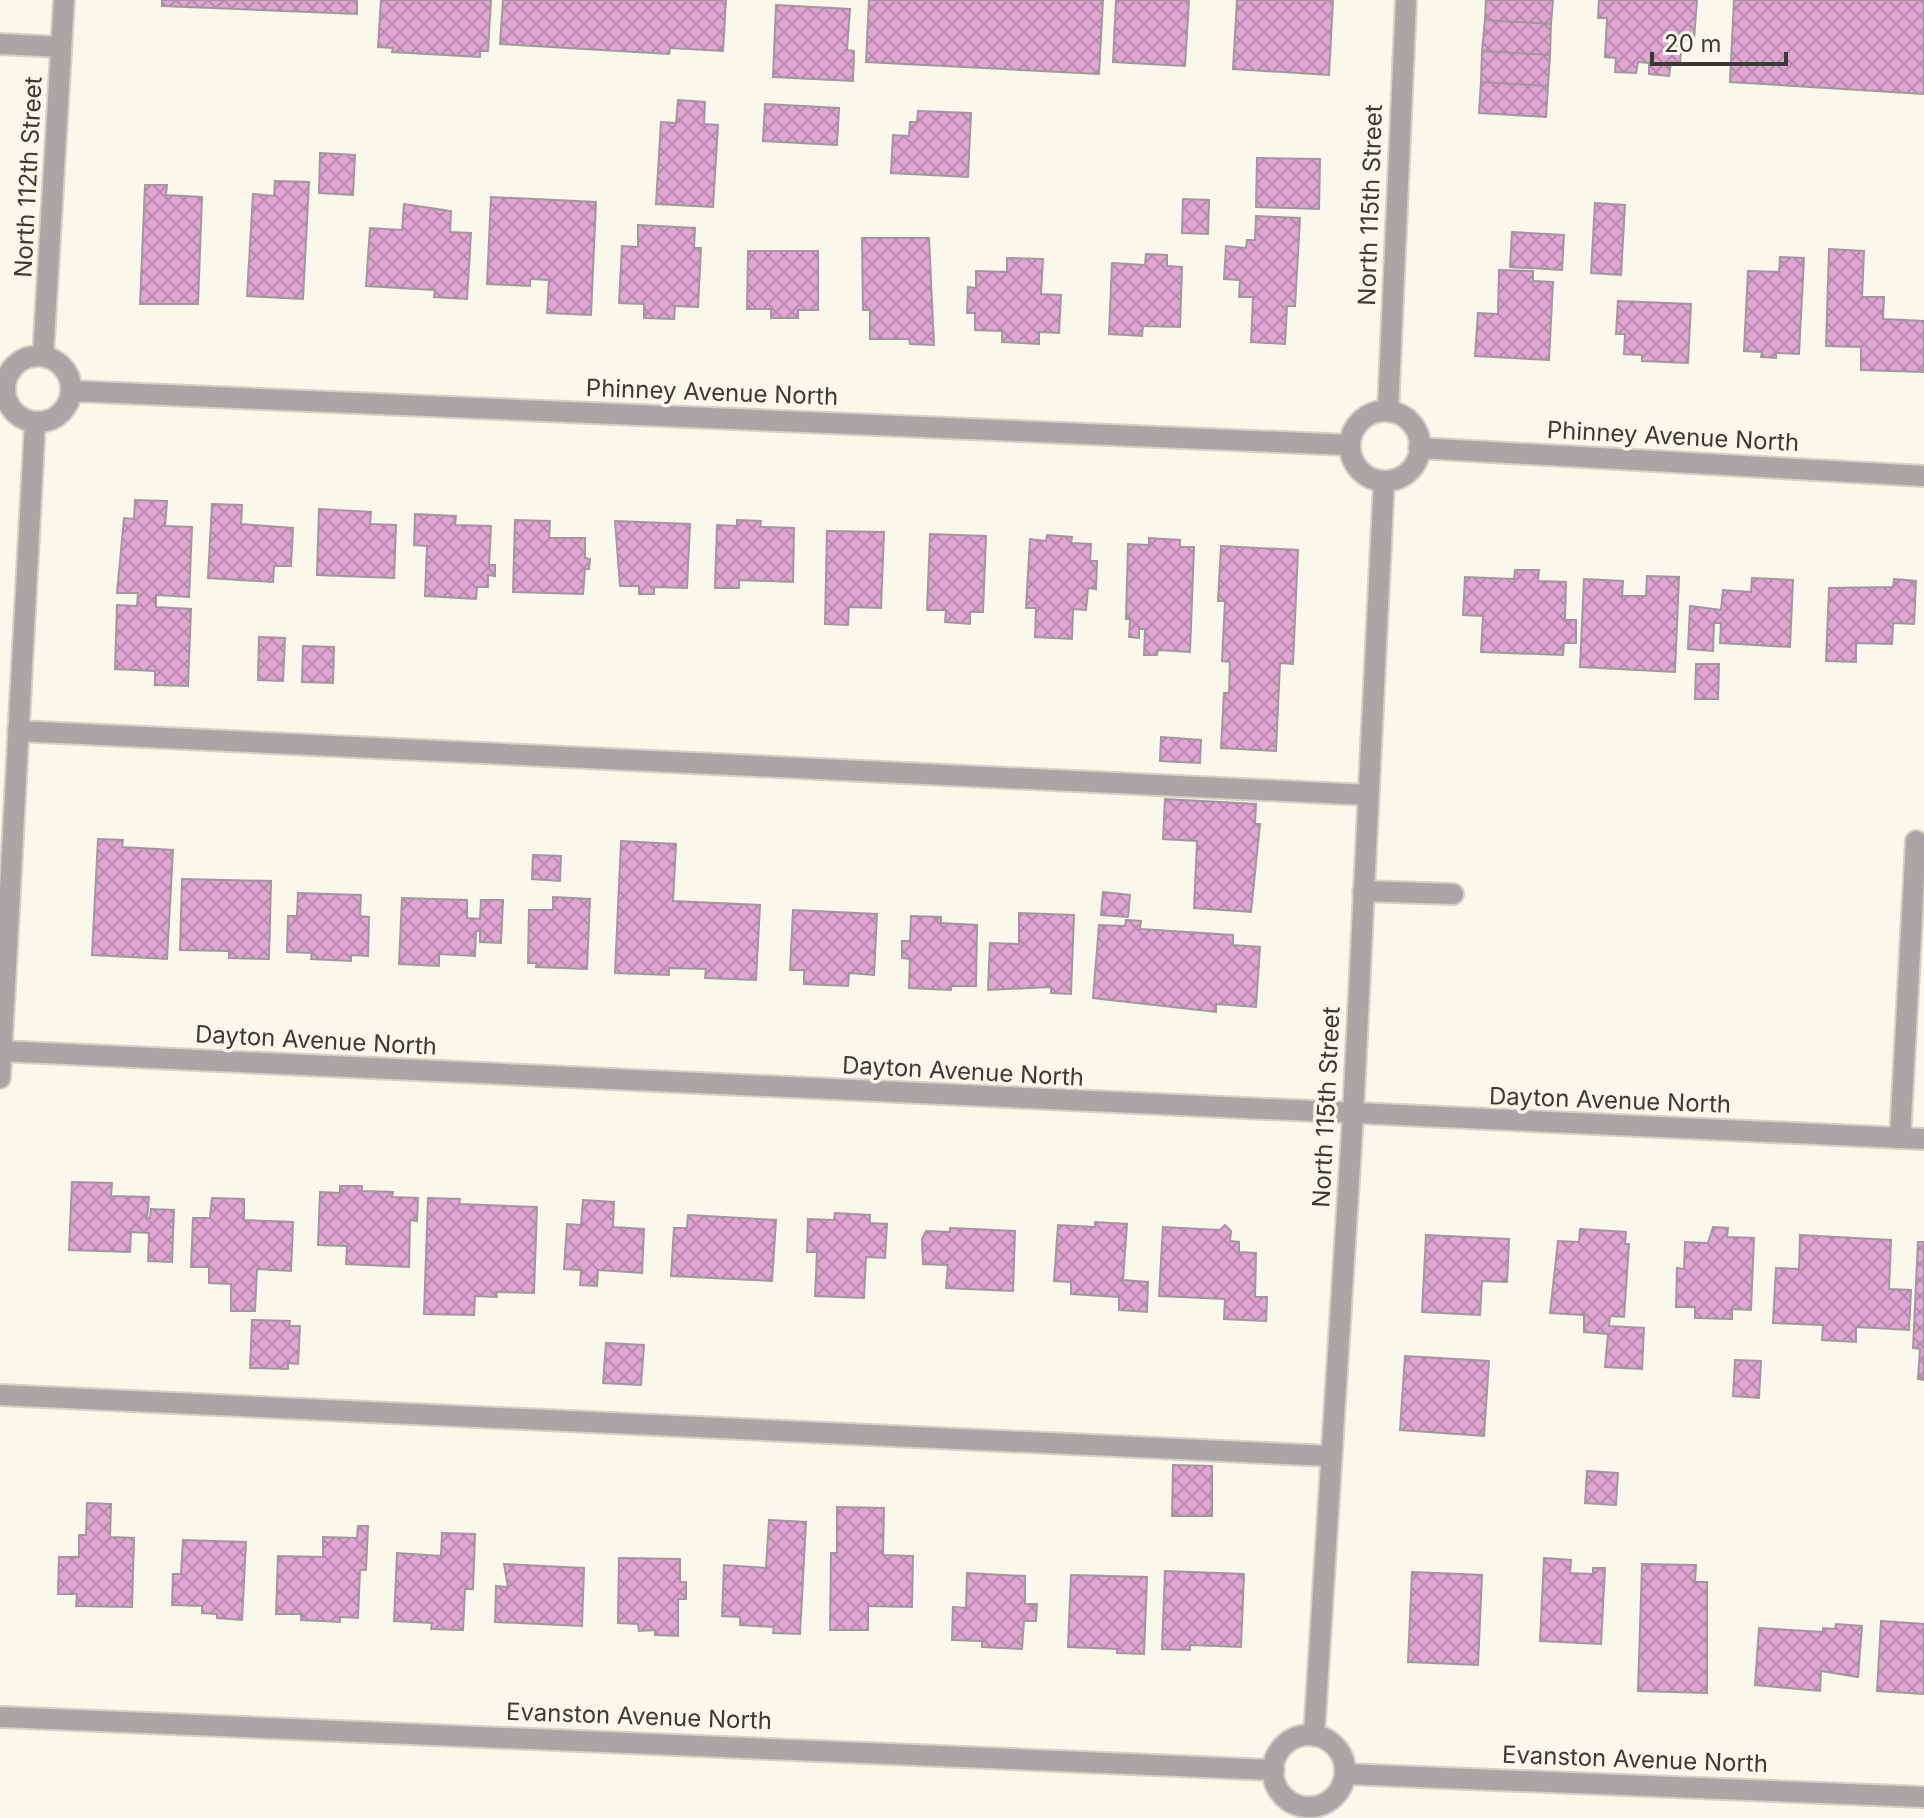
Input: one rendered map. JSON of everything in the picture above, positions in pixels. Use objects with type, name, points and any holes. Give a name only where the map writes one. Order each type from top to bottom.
[{"type":"street","name":"North 112th Street","points":[[43,356],[64,0]]},
{"type":"street","name":"North 115th Street","points":[[1388,411],[1406,0]]},
{"type":"street","points":[[0,44],[61,47]]},
{"type":"street","points":[[43,356],[58,362],[65,370],[72,391],[63,411],[54,418],[35,422],[13,411],[2,386],[18,362],[43,356]]},
{"type":"street","name":"Phinney Avenue North","points":[[72,391],[1350,445]]},
{"type":"street","points":[[1388,411],[1411,423],[1417,432],[1419,448],[1413,466],[1405,474],[1384,481],[1362,473],[1354,464],[1350,445],[1360,421],[1369,414],[1388,411]]},
{"type":"street","points":[[0,1078],[35,422]]},
{"type":"street","name":"Phinney Avenue North","points":[[1419,448],[1924,476]]},
{"type":"street","name":"North 115th Street","points":[[1314,1736],[1353,1115],[1384,481]]},
{"type":"street","points":[[18,731],[1368,795]]},
{"type":"street","points":[[1900,1138],[1916,841]]},
{"type":"street","points":[[1363,891],[1453,894]]},
{"type":"street","name":"Dayton Avenue North","points":[[1,1051],[1924,1139]]},
{"type":"street","points":[[0,1395],[1330,1456]]},
{"type":"street","name":"Evanston Avenue North","points":[[1,1715],[1274,1770]]},
{"type":"street","points":[[1314,1736],[1330,1742],[1339,1751],[1345,1774],[1336,1795],[1308,1813],[1284,1797],[1277,1788],[1274,1770],[1278,1754],[1286,1744],[1296,1738],[1314,1736]]},
{"type":"street","name":"Evanston Avenue North","points":[[1345,1774],[1924,1797]]},
{"type":"building","points":[[162,0],[357,0],[357,14],[162,6]]},
{"type":"building","points":[[381,0],[491,0],[488,51],[480,51],[480,57],[392,52],[393,48],[378,47]]},
{"type":"building","points":[[503,0],[726,0],[723,51],[670,48],[669,54],[500,44]]},
{"type":"building","points":[[869,0],[1103,0],[1099,74],[866,62]]},
{"type":"building","points":[[1116,0],[1189,0],[1185,66],[1113,62]]},
{"type":"building","points":[[1237,0],[1333,0],[1329,75],[1233,69]]},
{"type":"building","points":[[1486,0],[1553,0],[1551,24],[1485,20]]},
{"type":"building","points":[[1599,0],[1697,0],[1694,40],[1682,39],[1680,63],[1671,62],[1669,76],[1649,74],[1649,63],[1638,62],[1636,73],[1615,72],[1616,58],[1605,57],[1607,18],[1598,18]]},
{"type":"building","points":[[1734,0],[1924,0],[1924,94],[1730,82]]},
{"type":"building","points":[[776,5],[850,9],[847,50],[854,51],[853,81],[773,77]]},
{"type":"building","points":[[1485,20],[1551,24],[1550,55],[1482,51]]},
{"type":"building","points":[[1482,51],[1550,55],[1548,86],[1481,82]]},
{"type":"building","points":[[1481,82],[1548,86],[1546,117],[1479,113]]},
{"type":"building","points":[[678,100],[705,102],[704,124],[718,125],[713,207],[656,204],[661,122],[676,123]]},
{"type":"building","points":[[765,104],[839,108],[837,145],[763,141]]},
{"type":"building","points":[[918,111],[971,113],[968,177],[891,173],[893,135],[909,136],[910,122],[917,122]]},
{"type":"building","points":[[320,153],[355,155],[353,195],[319,193]]},
{"type":"building","points":[[1257,158],[1320,159],[1319,209],[1256,207]]},
{"type":"building","points":[[275,181],[309,182],[303,299],[247,296],[253,194],[274,196]]},
{"type":"building","points":[[145,185],[167,185],[166,195],[202,197],[198,304],[140,304]]},
{"type":"building","points":[[491,197],[596,202],[591,315],[547,313],[549,280],[530,279],[530,286],[487,284]]},
{"type":"building","points":[[1183,199],[1209,200],[1208,234],[1182,233]]},
{"type":"building","points":[[1595,203],[1625,205],[1621,275],[1591,273]]},
{"type":"building","points":[[404,204],[451,211],[450,232],[471,233],[467,299],[434,297],[435,290],[366,286],[370,228],[402,230]]},
{"type":"building","points":[[1256,216],[1300,218],[1295,306],[1287,306],[1285,344],[1251,342],[1253,297],[1239,297],[1240,280],[1224,279],[1226,246],[1246,248],[1247,240],[1255,240]]},
{"type":"building","points":[[638,225],[695,228],[694,248],[701,248],[698,307],[675,306],[674,319],[644,318],[644,304],[619,303],[622,246],[638,247]]},
{"type":"building","points":[[1512,232],[1564,235],[1562,270],[1510,267]]},
{"type":"building","points":[[862,238],[929,238],[934,345],[910,344],[909,339],[870,339],[870,310],[863,310]]},
{"type":"building","points":[[1829,249],[1864,251],[1862,297],[1884,297],[1883,319],[1924,321],[1924,372],[1861,370],[1861,347],[1826,346]]},
{"type":"building","points":[[748,251],[818,251],[818,310],[798,310],[798,318],[771,318],[771,309],[747,309]]},
{"type":"building","points":[[1146,254],[1167,255],[1167,266],[1182,267],[1180,327],[1143,326],[1142,336],[1109,334],[1112,263],[1145,265]]},
{"type":"building","points":[[1780,257],[1804,258],[1799,354],[1776,353],[1776,358],[1761,357],[1762,352],[1744,351],[1748,271],[1779,272]]},
{"type":"building","points":[[1007,258],[1043,259],[1041,294],[1061,295],[1059,333],[1039,332],[1039,344],[1002,342],[1002,331],[975,330],[975,313],[967,313],[968,287],[976,288],[976,271],[1007,272]]},
{"type":"building","points":[[1499,270],[1533,271],[1533,281],[1553,282],[1549,360],[1475,356],[1478,313],[1498,314]]},
{"type":"building","points":[[1618,301],[1691,304],[1688,363],[1642,361],[1642,355],[1624,354],[1625,334],[1616,334]]},
{"type":"building","points":[[135,500],[167,501],[165,526],[192,527],[189,597],[156,595],[156,607],[191,609],[188,686],[155,685],[155,671],[115,669],[117,605],[137,606],[138,593],[117,593],[124,518],[134,519]]},
{"type":"building","points":[[212,504],[242,505],[241,524],[293,528],[291,566],[274,566],[273,582],[208,578]]},
{"type":"building","points":[[319,509],[371,512],[370,524],[396,525],[394,578],[317,575]]},
{"type":"building","points":[[415,514],[456,516],[455,525],[491,526],[489,565],[495,565],[495,576],[488,575],[488,587],[477,587],[476,599],[425,596],[427,546],[414,545]]},
{"type":"building","points":[[515,520],[550,521],[549,538],[585,538],[585,558],[590,559],[589,569],[585,569],[583,594],[513,592]]},
{"type":"building","points":[[737,520],[761,521],[760,527],[794,528],[793,582],[739,580],[739,588],[715,588],[717,525],[737,526]]},
{"type":"building","points":[[615,521],[690,524],[687,588],[654,587],[654,594],[639,594],[639,586],[620,586]]},
{"type":"building","points":[[827,531],[884,532],[881,608],[849,607],[848,625],[825,624]]},
{"type":"building","points":[[930,534],[986,536],[983,612],[970,612],[970,624],[945,622],[946,610],[927,610]]},
{"type":"building","points":[[1047,535],[1072,537],[1071,543],[1091,544],[1090,561],[1097,561],[1096,589],[1088,588],[1086,610],[1073,609],[1072,639],[1035,637],[1036,608],[1026,608],[1030,539],[1046,541]]},
{"type":"building","points":[[1149,538],[1180,540],[1180,547],[1194,547],[1190,652],[1158,650],[1157,655],[1144,655],[1145,629],[1139,629],[1139,638],[1129,637],[1130,619],[1126,619],[1128,544],[1149,545]]},
{"type":"building","points":[[1221,546],[1298,550],[1293,664],[1280,663],[1276,751],[1221,748],[1224,693],[1229,693],[1230,662],[1222,661],[1225,601],[1218,601]]},
{"type":"building","points":[[1515,570],[1539,570],[1538,581],[1566,582],[1565,620],[1576,620],[1576,643],[1564,643],[1563,655],[1481,652],[1483,616],[1463,615],[1465,577],[1514,579]]},
{"type":"building","points":[[1647,576],[1679,577],[1675,672],[1580,667],[1584,579],[1623,581],[1622,596],[1646,596]]},
{"type":"building","points":[[1752,578],[1793,580],[1790,647],[1720,643],[1721,623],[1714,623],[1713,651],[1688,649],[1690,606],[1721,610],[1723,590],[1751,592]]},
{"type":"building","points":[[1894,579],[1916,581],[1914,624],[1893,623],[1892,644],[1856,643],[1856,662],[1826,661],[1829,588],[1893,587]]},
{"type":"building","points":[[259,637],[285,638],[283,681],[258,680]]},
{"type":"building","points":[[303,646],[334,647],[333,683],[302,682]]},
{"type":"building","points":[[1696,664],[1719,664],[1718,699],[1695,699]]},
{"type":"building","points":[[1161,737],[1201,740],[1200,763],[1160,761]]},
{"type":"building","points":[[1165,799],[1256,804],[1255,824],[1260,824],[1251,912],[1194,908],[1197,841],[1163,839]]},
{"type":"building","points":[[98,839],[123,840],[122,847],[173,850],[167,959],[92,955]]},
{"type":"building","points":[[621,841],[676,844],[673,901],[760,905],[756,980],[705,978],[706,969],[669,968],[669,975],[615,973]]},
{"type":"building","points":[[533,855],[561,856],[560,881],[532,879]]},
{"type":"building","points":[[182,879],[271,881],[269,959],[229,958],[229,951],[180,950]]},
{"type":"building","points":[[1103,892],[1130,895],[1128,917],[1101,915]]},
{"type":"building","points":[[298,893],[361,895],[360,916],[369,917],[368,956],[351,955],[351,961],[311,959],[312,953],[287,952],[288,916],[297,916]]},
{"type":"building","points":[[553,897],[590,899],[587,969],[536,967],[537,963],[528,963],[529,910],[553,910]]},
{"type":"building","points":[[402,898],[467,900],[467,918],[480,919],[481,900],[503,900],[501,943],[480,942],[480,931],[476,931],[475,956],[439,954],[439,966],[399,964]]},
{"type":"building","points":[[793,910],[877,914],[874,975],[849,973],[848,986],[804,984],[804,970],[790,970]]},
{"type":"building","points":[[1019,913],[1074,915],[1071,994],[1051,993],[1051,987],[988,990],[990,943],[1019,944]]},
{"type":"building","points":[[911,916],[941,917],[941,923],[977,925],[976,986],[951,986],[951,990],[909,988],[910,959],[902,958],[902,941],[910,941]]},
{"type":"building","points":[[1126,920],[1141,921],[1140,929],[1233,935],[1233,945],[1260,947],[1256,1007],[1216,1004],[1216,1012],[1093,998],[1099,925],[1125,926]]},
{"type":"building","points":[[72,1182],[112,1183],[111,1196],[149,1197],[147,1218],[150,1218],[151,1209],[174,1210],[172,1262],[148,1261],[149,1233],[131,1232],[130,1252],[69,1250]]},
{"type":"building","points":[[340,1186],[362,1186],[362,1191],[393,1192],[392,1197],[418,1198],[417,1221],[410,1220],[409,1267],[346,1264],[347,1246],[318,1245],[320,1192],[340,1193]]},
{"type":"building","points":[[212,1198],[244,1199],[244,1220],[293,1222],[291,1271],[257,1269],[255,1311],[231,1311],[231,1284],[209,1283],[209,1267],[191,1267],[193,1218],[210,1218]]},
{"type":"building","points":[[428,1198],[460,1199],[459,1204],[537,1207],[534,1293],[496,1292],[497,1297],[475,1296],[474,1315],[424,1314]]},
{"type":"building","points":[[583,1200],[614,1202],[613,1227],[644,1229],[642,1273],[598,1270],[597,1286],[580,1285],[581,1270],[564,1269],[567,1224],[581,1225]]},
{"type":"building","points":[[835,1213],[870,1215],[870,1223],[887,1224],[885,1258],[866,1257],[864,1298],[815,1296],[817,1252],[807,1252],[808,1219],[834,1220]]},
{"type":"building","points":[[688,1215],[776,1220],[772,1281],[671,1276],[674,1228],[687,1228]]},
{"type":"building","points":[[1095,1222],[1127,1224],[1123,1280],[1148,1282],[1147,1312],[1119,1310],[1119,1297],[1071,1294],[1071,1282],[1054,1281],[1058,1225],[1095,1227]]},
{"type":"building","points":[[1225,1225],[1231,1231],[1230,1241],[1239,1242],[1239,1252],[1256,1253],[1255,1297],[1267,1297],[1266,1321],[1224,1319],[1225,1299],[1159,1296],[1163,1227],[1220,1230]]},
{"type":"building","points":[[1713,1227],[1728,1228],[1727,1237],[1754,1238],[1751,1310],[1732,1309],[1732,1319],[1695,1318],[1695,1307],[1676,1307],[1677,1268],[1684,1269],[1685,1242],[1708,1243]]},
{"type":"building","points":[[950,1228],[1015,1231],[1013,1291],[946,1288],[948,1265],[923,1264],[922,1239],[926,1231],[950,1232]]},
{"type":"building","points":[[1580,1229],[1626,1232],[1625,1244],[1629,1244],[1624,1317],[1610,1316],[1609,1326],[1644,1328],[1642,1369],[1605,1367],[1608,1334],[1584,1332],[1584,1315],[1550,1313],[1558,1241],[1579,1242]]},
{"type":"building","points":[[1426,1235],[1509,1239],[1507,1282],[1482,1281],[1480,1315],[1422,1312]]},
{"type":"building","points":[[1800,1235],[1891,1240],[1889,1289],[1911,1290],[1909,1330],[1856,1327],[1856,1342],[1822,1340],[1823,1325],[1773,1323],[1776,1268],[1799,1269]]},
{"type":"building","points":[[1918,1242],[1924,1242],[1924,1380],[1918,1379],[1920,1349],[1913,1348]]},
{"type":"building","points":[[252,1320],[290,1321],[289,1326],[300,1326],[298,1364],[288,1363],[288,1369],[250,1368]]},
{"type":"building","points":[[606,1343],[644,1345],[641,1385],[603,1383]]},
{"type":"building","points":[[1405,1356],[1489,1361],[1484,1436],[1400,1430]]},
{"type":"building","points":[[1735,1360],[1761,1361],[1759,1398],[1733,1396]]},
{"type":"building","points":[[1173,1465],[1212,1466],[1212,1516],[1172,1516]]},
{"type":"building","points":[[1587,1471],[1618,1473],[1616,1505],[1585,1503]]},
{"type":"building","points":[[87,1503],[111,1504],[110,1537],[134,1538],[132,1607],[76,1606],[77,1594],[58,1594],[59,1557],[79,1557],[79,1535],[86,1535]]},
{"type":"building","points":[[837,1507],[884,1508],[883,1555],[913,1556],[912,1607],[868,1606],[868,1630],[830,1630],[831,1553],[837,1553]]},
{"type":"building","points":[[769,1520],[806,1522],[800,1634],[773,1633],[774,1627],[740,1625],[740,1617],[722,1616],[724,1565],[766,1568]]},
{"type":"building","points":[[358,1526],[368,1526],[366,1570],[360,1570],[358,1618],[340,1617],[340,1622],[301,1620],[301,1614],[276,1614],[278,1556],[323,1557],[323,1537],[357,1538]]},
{"type":"building","points":[[442,1533],[475,1534],[473,1589],[465,1589],[463,1630],[431,1629],[432,1623],[394,1621],[397,1553],[441,1556]]},
{"type":"building","points":[[183,1540],[246,1542],[242,1620],[202,1613],[202,1606],[172,1605],[173,1574],[181,1574]]},
{"type":"building","points":[[619,1558],[680,1559],[680,1582],[686,1582],[686,1599],[678,1599],[678,1636],[655,1635],[655,1630],[639,1631],[638,1624],[618,1623]]},
{"type":"building","points":[[1544,1558],[1571,1560],[1570,1573],[1593,1574],[1593,1568],[1605,1568],[1601,1644],[1540,1641]]},
{"type":"building","points":[[504,1564],[584,1568],[582,1626],[495,1622],[496,1586],[508,1587]]},
{"type":"building","points":[[1642,1564],[1696,1565],[1695,1582],[1707,1582],[1707,1693],[1638,1691]]},
{"type":"building","points":[[1165,1571],[1244,1574],[1241,1647],[1190,1645],[1190,1650],[1162,1649]]},
{"type":"building","points":[[1412,1572],[1482,1575],[1478,1665],[1408,1662]]},
{"type":"building","points":[[967,1573],[1025,1576],[1025,1604],[1037,1604],[1036,1621],[1024,1621],[1022,1649],[982,1647],[982,1641],[952,1640],[953,1607],[966,1608]]},
{"type":"building","points":[[1071,1575],[1147,1577],[1144,1654],[1117,1653],[1117,1649],[1068,1647]]},
{"type":"building","points":[[1881,1621],[1924,1624],[1924,1694],[1877,1691]]},
{"type":"building","points":[[1836,1624],[1862,1626],[1858,1677],[1821,1671],[1820,1691],[1755,1685],[1759,1628],[1823,1632],[1823,1628],[1835,1629]]}]
